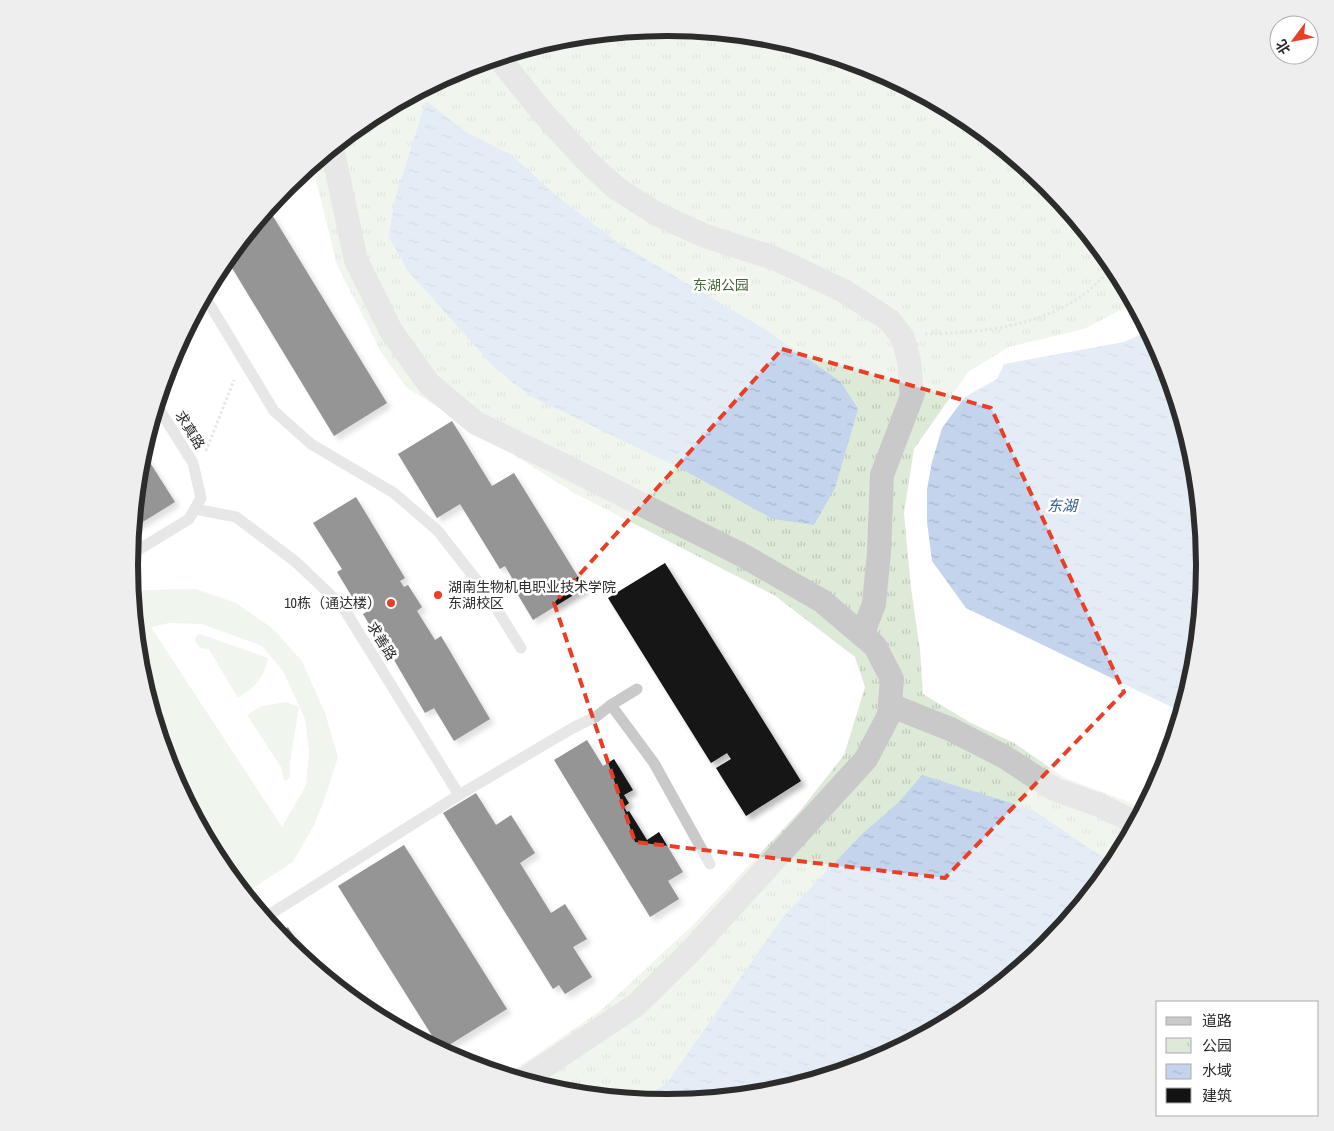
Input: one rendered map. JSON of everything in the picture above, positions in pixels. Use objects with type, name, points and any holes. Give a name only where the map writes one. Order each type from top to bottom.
[{"type":"street","points":[[503,62],[569,141],[615,187],[655,213],[697,232],[774,258],[844,291],[889,320],[902,338],[909,361],[912,396],[882,474],[879,552],[874,604],[862,635]]},
{"type":"street","points":[[334,155],[356,260],[391,331],[429,384],[476,423],[744,556],[822,601],[875,646],[892,679],[889,715],[866,759],[691,951],[636,1005],[529,1077]]},
{"type":"street","points":[[890,705],[950,729],[988,749],[1054,789],[1099,805],[1130,820]]},
{"type":"lane","points":[[208,302],[274,410],[311,444],[394,493],[438,531],[488,595],[521,648]]},
{"type":"lane","name":"求真路","points":[[161,412],[193,463],[201,498],[195,509]]},
{"type":"lane","points":[[138,550],[189,519],[195,509]]},
{"type":"lane","name":"求善路","points":[[195,509],[236,517],[296,562],[343,607],[459,795]]},
{"type":"lane","points":[[269,915],[459,795],[571,728],[597,716],[636,689]]},
{"type":"lane","points":[[611,705],[654,763],[710,864]]},
{"type":"path","points":[[902,338],[916,334],[958,333],[1028,321],[1053,313],[1084,294],[1108,272]]},
{"type":"path","points":[[204,456],[242,358]]},
{"type":"highlighted area","points":[[782,349],[991,408],[1124,692],[945,878],[635,842],[554,603]]},
{"type":"green space","name":"东湖公园","points":[[632,37],[702,37],[736,41],[770,46],[837,64],[901,91],[961,125],[1016,168],[1041,191],[1087,243],[1107,271],[1128,306],[1084,329],[1009,347],[968,372],[914,449],[904,513],[911,588],[920,650],[923,694],[971,723],[1014,743],[1065,778],[1138,807],[1107,860],[1087,888],[1041,940],[989,985],[961,1006],[932,1024],[870,1054],[804,1077],[736,1090],[702,1094],[667,1095],[632,1094],[564,1085],[512,1071],[600,1011],[694,924],[799,812],[844,755],[865,687],[855,657],[774,595],[574,493],[406,387],[381,352],[337,265],[314,172],[345,146],[373,125],[402,107],[433,91],[497,64],[564,46]]},
{"type":"green space","points":[[196,589],[236,603],[272,628],[302,661],[325,713],[338,757],[314,825],[293,862],[249,891],[227,860],[192,800],[166,736],[148,669],[142,635],[139,592],[145,590]],"holes":[[[169,623],[202,624],[262,646],[283,671],[305,719],[309,752],[306,785],[282,827],[151,627]]]},
{"type":"green space","points":[[200,634],[268,658],[261,677],[250,690],[238,698],[209,649],[201,648],[195,642],[196,636]]},
{"type":"green space","points":[[286,702],[299,707],[290,762],[290,777],[284,780],[281,767],[247,715],[262,706]]},
{"type":"water","points":[[426,101],[466,132],[511,155],[558,197],[620,244],[763,328],[841,382],[858,409],[835,488],[814,525],[773,519],[678,467],[530,396],[493,366],[408,271],[389,237],[395,199]]},
{"type":"water","name":"东湖","points":[[1143,334],[1168,395],[1186,462],[1192,496],[1195,531],[1195,600],[1192,635],[1176,709],[966,608],[932,561],[927,522],[927,489],[932,462],[942,428],[965,397],[997,379],[1004,364],[1124,342]]},
{"type":"water","points":[[922,775],[1033,810],[1107,860],[1065,914],[1016,963],[961,1006],[901,1040],[837,1067],[770,1085],[702,1094],[650,1095],[667,1083],[783,917],[861,835],[899,802]]},
{"type":"building","points":[[272,214],[387,403],[334,436],[231,266]]},
{"type":"building","points":[[452,421],[492,486],[514,473],[585,588],[533,620],[509,580],[512,578],[505,566],[500,569],[460,504],[437,518],[398,454]]},
{"type":"building","points":[[148,460],[175,502],[140,524]]},
{"type":"building","name":"10栋（通达楼）","points":[[356,497],[405,578],[400,581],[404,587],[408,585],[422,607],[417,611],[435,640],[441,636],[490,719],[454,741],[434,708],[425,713],[394,660],[398,658],[388,641],[382,646],[363,614],[368,611],[363,602],[357,605],[337,572],[342,569],[313,523]]},
{"type":"building","points":[[665,563],[801,781],[746,816],[716,768],[731,759],[727,753],[711,763],[608,598]]},
{"type":"building","points":[[587,740],[603,766],[614,759],[633,790],[624,795],[629,803],[624,807],[627,812],[629,811],[647,840],[659,832],[683,872],[668,881],[679,899],[650,917],[554,760]]},
{"type":"building","points":[[476,793],[496,825],[511,815],[535,853],[520,863],[551,913],[565,904],[587,939],[573,947],[592,977],[565,994],[559,985],[553,989],[443,813]]},
{"type":"building","points":[[404,845],[507,1009],[447,1046],[435,1041],[338,886]]},
{"type":"building","points":[[288,927],[301,947],[293,940],[284,930]]},
{"type":"place","name":"湖南生物机电职业技术学院 东湖校区","points":[[438,595]]},
{"type":"place","name":"10栋（通达楼）","points":[[391,603]]}]
